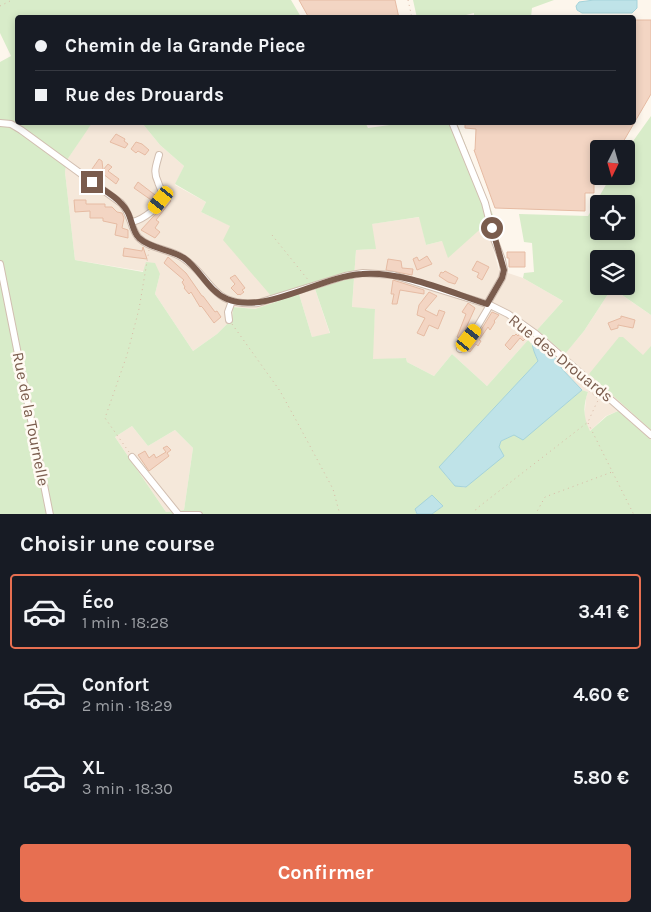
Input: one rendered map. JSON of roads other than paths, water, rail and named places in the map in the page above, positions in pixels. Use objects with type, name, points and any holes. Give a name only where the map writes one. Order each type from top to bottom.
[{"type":"street","name":"Rue des Drouards","points":[[0,123],[11,124],[121,203],[127,210],[137,236],[150,245],[170,251],[184,258],[194,266],[216,293],[232,301],[258,303],[313,286],[363,274],[393,275],[488,304],[508,314],[531,330],[651,435]]},
{"type":"street","points":[[453,125],[485,203],[504,270],[502,278],[477,326],[460,349]]},
{"type":"street","points":[[132,222],[150,214],[161,200],[162,194],[154,170],[159,155]]},
{"type":"street","name":"Rue de la Tournelle","points":[[0,264],[50,514]]},
{"type":"street","points":[[229,320],[228,312],[232,301]]},
{"type":"street","points":[[132,457],[178,514],[199,514]]},
{"type":"water","points":[[637,0],[637,8],[632,13],[582,13],[577,10],[576,6],[579,2]]},
{"type":"water","points":[[536,339],[552,353],[562,369],[582,390],[523,440],[514,435],[501,441],[499,447],[504,456],[466,487],[455,486],[439,467],[538,361],[532,343]]},
{"type":"water","points":[[432,495],[443,506],[432,514],[417,514],[415,509]]}]
